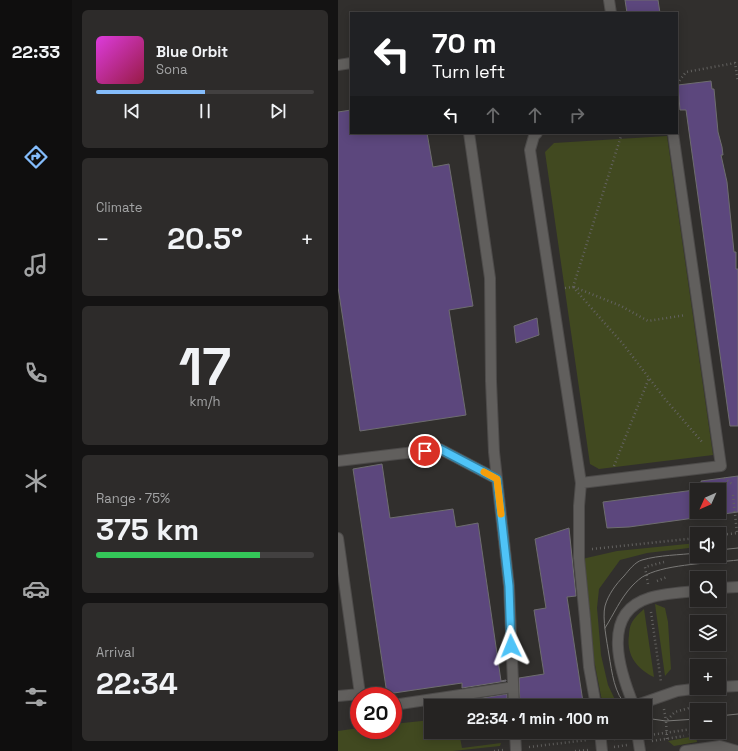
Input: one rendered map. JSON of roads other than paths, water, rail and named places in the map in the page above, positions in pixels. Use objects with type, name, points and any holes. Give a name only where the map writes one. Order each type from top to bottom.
[{"type":"street","points":[[609,0],[611,12]]},
{"type":"street","points":[[338,65],[350,63]]},
{"type":"street","points":[[469,134],[490,278],[491,382],[494,452],[509,586],[514,699]]},
{"type":"street","points":[[536,134],[530,150],[581,483],[579,506],[579,550],[589,667],[595,699]]},
{"type":"street","points":[[581,483],[721,466],[673,134]]},
{"type":"street","points":[[338,461],[440,449],[497,479]]},
{"type":"street","points":[[338,538],[360,687]]},
{"type":"street","points":[[726,587],[738,586]]},
{"type":"street","points":[[632,699],[622,670],[617,642],[618,627],[625,614],[637,603],[649,597],[690,592]]},
{"type":"street","points":[[726,687],[738,686]]},
{"type":"street","points":[[402,704],[513,687]]},
{"type":"street","points":[[652,699],[677,691],[690,689]]},
{"type":"street","points":[[338,696],[350,695]]},
{"type":"street","points":[[515,739],[516,750]]},
{"type":"street","points":[[600,739],[602,751]]},
{"type":"street","points":[[638,739],[640,751]]},
{"type":"street","points":[[685,751],[720,746],[737,751]]},
{"type":"tram line","points":[[726,549],[738,548]]},
{"type":"tram line","points":[[622,699],[614,682],[606,637],[604,611],[608,598],[618,583],[637,562],[655,557],[690,554]]},
{"type":"tram line","points":[[605,628],[628,591],[644,576],[666,568],[738,560]]},
{"type":"tram line","points":[[726,715],[738,714]]},
{"type":"tram line","points":[[652,719],[666,721],[690,719]]}]
